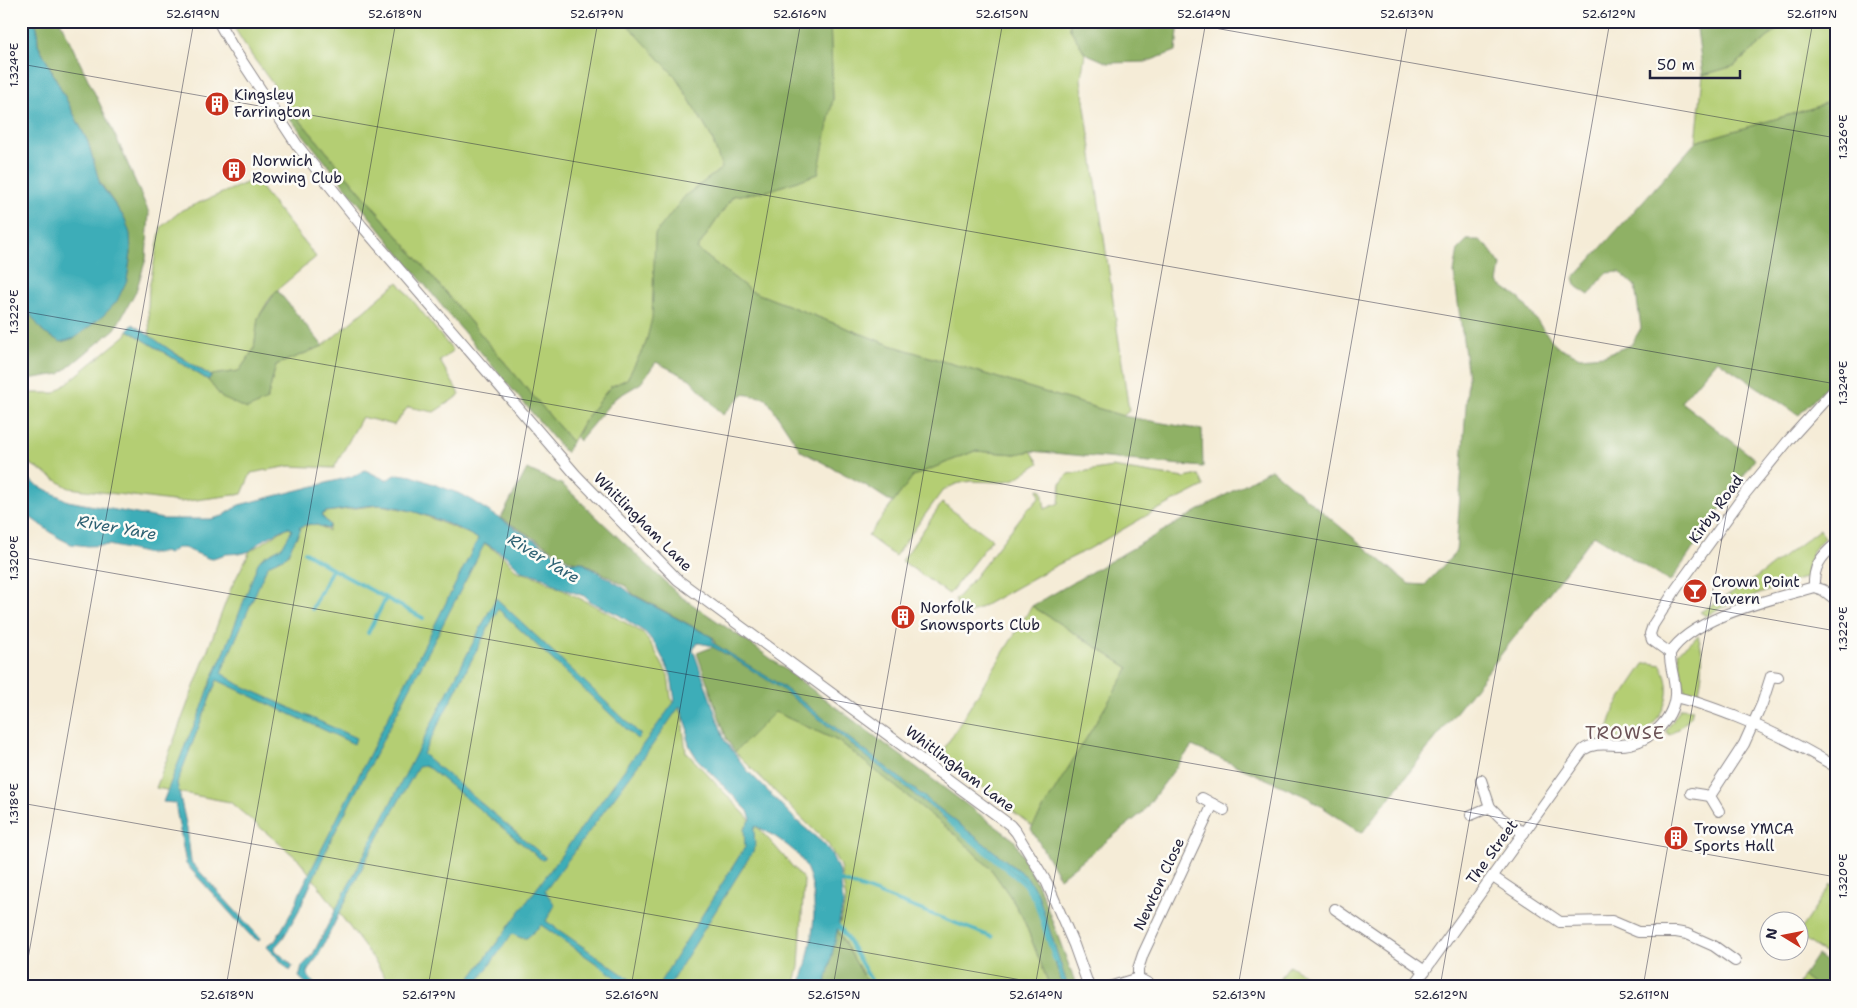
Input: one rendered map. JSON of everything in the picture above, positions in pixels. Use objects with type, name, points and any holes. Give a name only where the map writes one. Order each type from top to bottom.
[{"type":"street","name":"Whitlingham Lane","points":[[218,21],[232,46],[297,144],[362,226],[576,475],[678,580],[1010,825],[1047,883],[1074,945],[1089,987]]},
{"type":"street","name":"Kirby Road","points":[[1670,653],[1652,640],[1650,634],[1653,625],[1676,589],[1744,495],[1788,441],[1836,388]]},
{"type":"street","points":[[1814,587],[1817,567],[1823,554],[1836,544]]},
{"type":"street","points":[[1836,600],[1823,590],[1814,587],[1726,614],[1710,621],[1677,644],[1670,653],[1675,697],[1700,702],[1754,724],[1806,748],[1836,767]]},
{"type":"street","points":[[1710,796],[1737,756],[1754,724],[1772,676],[1778,677]]},
{"type":"street","name":"The Street","points":[[1413,987],[1583,750],[1592,745],[1628,745],[1650,736],[1666,720],[1675,697]]},
{"type":"street","points":[[1482,780],[1490,808],[1501,818],[1524,833]]},
{"type":"street","points":[[1691,793],[1710,796]]},
{"type":"street","points":[[1710,796],[1719,811]]},
{"type":"street","points":[[1202,798],[1224,810]]},
{"type":"street","name":"Newton Close","points":[[1138,978],[1138,969],[1143,954],[1213,804]]},
{"type":"street","points":[[1471,815],[1490,808]]},
{"type":"street","points":[[1493,877],[1560,922],[1612,920],[1638,932],[1668,931],[1687,934],[1714,946],[1734,961]]},
{"type":"street","points":[[1335,909],[1425,971]]},
{"type":"street","points":[[1109,987],[1138,978],[1155,987]]},
{"type":"green space","points":[[34,21],[60,21],[120,146],[149,213],[146,259],[136,291],[115,329],[60,374],[21,380],[21,302],[127,280],[131,253],[125,219],[99,181],[88,142],[38,44],[37,27]]},
{"type":"green space","points":[[230,21],[628,21],[676,77],[712,138],[722,168],[685,196],[646,343],[627,380],[610,387],[584,421],[572,442],[298,118],[252,56]]},
{"type":"green space","points":[[624,21],[830,21],[833,99],[818,174],[768,191],[733,196],[697,249],[751,291],[890,345],[1123,416],[1202,430],[1203,467],[1031,451],[1016,454],[975,451],[913,476],[893,503],[865,485],[801,451],[766,398],[743,394],[723,415],[690,379],[656,362],[641,383],[614,399],[579,441],[576,437],[584,421],[610,387],[627,379],[646,343],[652,318],[655,234],[685,196],[722,168],[712,138],[676,77]]},
{"type":"green space","points":[[830,21],[1070,21],[1070,29],[1085,53],[1081,79],[1129,411],[1123,416],[890,345],[751,291],[697,249],[733,196],[768,191],[833,99]]},
{"type":"green space","points":[[1070,21],[1179,21],[1176,51],[1146,62],[1108,63],[1085,53],[1070,29]]},
{"type":"green space","points":[[1696,21],[1787,21],[1734,66],[1703,75]]},
{"type":"green space","points":[[1787,21],[1836,21],[1836,97],[1816,107],[1696,142],[1703,75],[1734,66]]},
{"type":"green space","points":[[1836,97],[1836,377],[1799,415],[1717,360],[1681,402],[1755,459],[1670,582],[1594,535],[1362,833],[1307,797],[1192,746],[1142,813],[1060,878],[1031,829],[1129,668],[1032,606],[1271,469],[1409,584],[1425,585],[1456,552],[1468,377],[1454,273],[1458,249],[1467,240],[1479,240],[1487,246],[1501,265],[1498,283],[1521,300],[1556,346],[1580,357],[1604,355],[1631,345],[1641,328],[1635,286],[1620,272],[1606,273],[1589,295],[1577,287],[1574,278],[1696,142],[1816,107]]},
{"type":"green space","points":[[292,111],[572,442],[566,453],[446,311],[288,116]]},
{"type":"green space","points":[[258,178],[261,188],[316,257],[277,290],[268,301],[258,318],[254,349],[239,371],[211,376],[150,337],[149,288],[161,227],[182,210]]},
{"type":"green space","points":[[398,282],[453,351],[440,361],[460,395],[434,412],[408,407],[394,425],[362,417],[334,468],[290,466],[251,473],[242,494],[180,502],[69,488],[21,458],[21,393],[55,393],[126,335],[128,330],[208,380],[222,398],[267,400],[276,365],[323,346]]},
{"type":"green space","points":[[277,290],[323,346],[276,365],[267,400],[247,409],[222,398],[208,380],[212,375],[239,371],[254,349],[258,318]]},
{"type":"green space","points":[[975,451],[1016,454],[1031,451],[1039,463],[1015,479],[1001,482],[971,481],[956,484],[943,490],[895,556],[868,536],[913,476]]},
{"type":"green space","points":[[1112,467],[1184,478],[1199,475],[1204,486],[1151,513],[962,618],[955,600],[1028,508],[1040,497],[1038,489],[1042,490],[1045,509],[1059,503],[1061,483],[1068,474]]},
{"type":"green space","points":[[527,469],[563,485],[680,596],[751,644],[1014,840],[1042,894],[1077,987],[1050,987],[1023,918],[991,869],[957,836],[840,742],[775,712],[735,752],[727,740],[697,653],[710,648],[715,643],[714,638],[633,594],[627,587],[582,562],[571,561],[501,518]]},
{"type":"green space","points":[[942,503],[992,539],[949,594],[902,561]]},
{"type":"green space","points":[[380,505],[416,512],[474,536],[504,557],[517,571],[537,577],[609,613],[643,633],[668,675],[671,698],[684,716],[683,728],[686,752],[773,844],[804,880],[799,967],[794,987],[391,987],[375,961],[300,861],[230,802],[156,788],[231,588],[250,551],[288,527],[294,530],[307,525],[315,525],[328,531],[330,525],[321,515],[326,512]]},
{"type":"green space","points":[[1820,529],[1824,538],[1811,555],[1806,577],[1718,609],[1706,616],[1700,612],[1757,577]]},
{"type":"green space","points":[[1032,606],[1129,668],[1033,827],[941,754]]},
{"type":"green space","points":[[1698,636],[1702,651],[1702,666],[1698,695],[1685,692],[1678,652]]},
{"type":"green space","points":[[1644,664],[1661,665],[1664,672],[1667,694],[1664,707],[1650,728],[1639,736],[1608,738],[1606,735],[1615,707]]},
{"type":"green space","points":[[1681,708],[1693,709],[1692,713],[1687,721],[1670,735],[1666,731]]},
{"type":"green space","points":[[775,712],[840,742],[955,834],[991,869],[1023,918],[1050,987],[870,987],[838,931],[846,899],[840,866],[828,844],[735,752]]},
{"type":"green space","points":[[1831,884],[1836,887],[1836,961],[1810,943],[1810,915]]},
{"type":"green space","points":[[837,930],[870,987],[825,987]]},
{"type":"green space","points":[[1817,955],[1836,969],[1836,987],[1817,987],[1803,976]]},
{"type":"green space","points":[[1289,965],[1324,987],[1275,987]]},
{"type":"green space","points":[[1803,976],[1817,987],[1797,987]]},
{"type":"water","points":[[21,21],[34,21],[37,27],[38,44],[88,142],[100,184],[125,219],[130,234],[131,253],[127,280],[117,301],[104,315],[75,338],[61,342],[44,333],[21,302]]},
{"type":"water","points":[[133,324],[211,376],[208,380],[128,330]]},
{"type":"water","name":"River Yare","points":[[365,470],[386,480],[398,474],[412,476],[463,495],[570,563],[581,562],[633,595],[710,636],[713,638],[713,643],[782,686],[1027,877],[1038,894],[1068,987],[1063,987],[1034,897],[1024,881],[780,688],[731,657],[709,645],[698,643],[693,649],[725,741],[748,771],[797,821],[824,844],[831,853],[840,874],[843,904],[825,987],[800,987],[812,935],[814,916],[811,880],[804,864],[794,851],[756,826],[754,829],[755,848],[668,987],[657,987],[745,847],[744,829],[751,819],[748,811],[698,760],[687,738],[688,728],[680,706],[545,891],[555,905],[546,921],[641,987],[630,987],[541,925],[527,938],[521,938],[512,934],[474,987],[464,987],[675,701],[671,675],[657,647],[646,633],[619,615],[589,601],[584,596],[558,587],[543,577],[521,571],[506,556],[485,543],[331,840],[298,912],[283,938],[275,947],[275,950],[293,966],[290,971],[267,947],[275,941],[294,908],[301,890],[478,539],[443,522],[400,508],[376,505],[357,507],[326,512],[321,515],[330,525],[328,529],[310,524],[299,528],[301,529],[287,556],[270,564],[266,569],[221,673],[240,685],[356,738],[354,744],[217,680],[177,783],[187,828],[191,862],[260,938],[259,941],[250,935],[186,864],[175,803],[163,802],[202,708],[213,676],[225,651],[258,563],[263,557],[282,547],[292,530],[288,527],[261,541],[250,551],[226,554],[210,559],[184,548],[177,548],[168,554],[164,552],[149,554],[109,545],[88,546],[71,544],[59,538],[21,511],[21,473],[35,484],[68,501],[163,519],[211,519],[223,516],[239,505],[354,476]]},
{"type":"water","points":[[496,598],[640,736],[637,739],[498,609],[423,754],[545,857],[545,859],[542,860],[430,769],[424,766],[418,767],[369,854],[317,958],[308,970],[309,976],[319,987],[310,987],[299,977],[302,966],[312,956]]},
{"type":"waterway","points":[[305,552],[332,569],[423,618]]},
{"type":"waterway","points":[[312,609],[332,569]]},
{"type":"waterway","points":[[368,633],[386,598]]},
{"type":"waterway","points":[[948,821],[1023,883],[1035,900],[1055,961]]},
{"type":"waterway","points":[[841,881],[992,937]]},
{"type":"waterway","points":[[835,923],[842,930],[875,987]]},
{"type":"place","name":"Kingsley Farrington","points":[[217,104]]},
{"type":"place","name":"Norwich Rowing Club","points":[[234,170]]},
{"type":"place","name":"Crown Point Tavern","points":[[1695,591]]},
{"type":"place","name":"Norfolk Snowsports Club","points":[[903,617]]},
{"type":"place","name":"Trowse YMCA Sports Hall","points":[[1676,838]]},
{"type":"district","name":"TROWSE","points":[[1625,733]]}]
